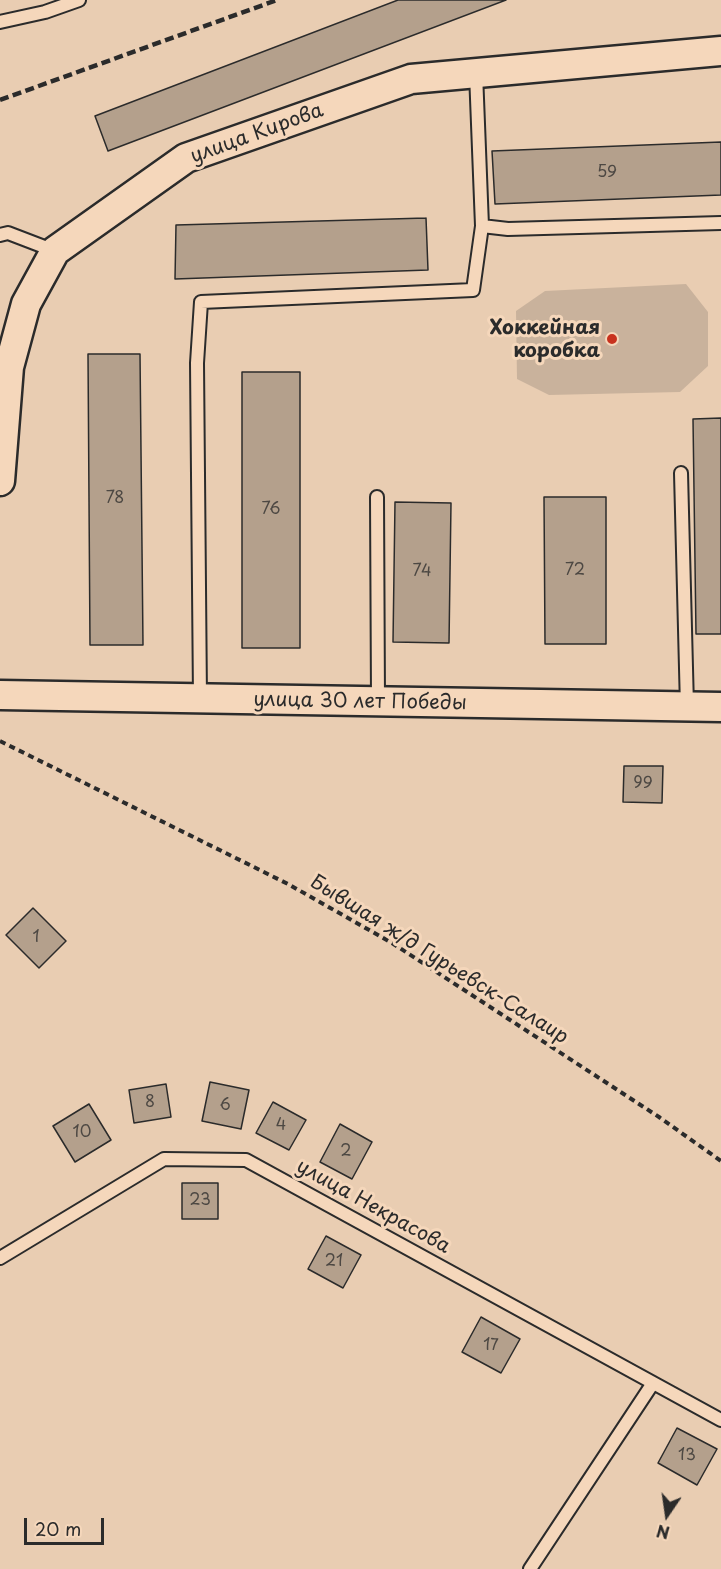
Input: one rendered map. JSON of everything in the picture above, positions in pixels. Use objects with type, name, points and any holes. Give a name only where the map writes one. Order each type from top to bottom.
[{"type":"street","name":"улица Кирова","points":[[0,481],[9,367],[26,304],[55,251],[186,158],[411,79],[721,51]]},
{"type":"street","name":"улица 30 лет Победы","points":[[0,695],[721,707]]},
{"type":"lane","points":[[0,22],[45,12],[80,0]]},
{"type":"lane","points":[[200,699],[197,363],[201,302],[473,290],[482,226],[476,73]]},
{"type":"lane","points":[[482,226],[508,229],[721,222]]},
{"type":"lane","points":[[0,235],[8,233],[55,251]]},
{"type":"lane","points":[[681,473],[687,707]]},
{"type":"lane","points":[[377,497],[378,702]]},
{"type":"lane","name":"улица Некрасова","points":[[0,1258],[164,1159],[246,1160],[721,1420]]},
{"type":"lane","points":[[530,1569],[653,1383]]},
{"type":"path","name":"Бывшая ж/д Гурьевск-Салаир","points":[[0,741],[288,884],[381,937],[659,1117],[721,1161]]},
{"type":"shaded area","name":"Хоккейная коробка","points":[[686,284],[708,312],[708,366],[680,392],[549,395],[517,379],[516,311],[545,291]]},
{"type":"building","points":[[398,0],[506,0],[108,151],[95,116]]},
{"type":"building","points":[[721,142],[721,195],[495,204],[492,151]]},
{"type":"building","points":[[426,218],[428,270],[175,279],[176,225]]},
{"type":"building","points":[[88,354],[140,354],[143,645],[90,645]]},
{"type":"building","points":[[242,372],[300,372],[300,648],[242,648]]},
{"type":"building","points":[[721,418],[721,634],[696,634],[693,419]]},
{"type":"building","points":[[544,497],[606,497],[606,644],[545,644]]},
{"type":"building","points":[[395,502],[451,503],[449,643],[393,642]]},
{"type":"building","points":[[624,766],[663,766],[662,803],[623,802]]},
{"type":"building","points":[[33,908],[66,941],[39,968],[6,935]]},
{"type":"building","points":[[210,1082],[249,1090],[241,1129],[202,1121]]},
{"type":"building","points":[[166,1084],[171,1117],[134,1123],[129,1090]]},
{"type":"building","points":[[273,1102],[306,1120],[289,1150],[256,1133]]},
{"type":"building","points":[[89,1104],[111,1140],[75,1162],[53,1126]]},
{"type":"building","points":[[340,1124],[372,1142],[352,1179],[320,1162]]},
{"type":"building","points":[[182,1183],[218,1183],[218,1219],[182,1219]]},
{"type":"building","points":[[326,1236],[361,1255],[343,1288],[308,1269]]},
{"type":"building","points":[[481,1317],[520,1339],[501,1373],[462,1352]]},
{"type":"building","points":[[677,1428],[717,1449],[697,1485],[658,1463]]},
{"type":"railway","points":[[0,100],[277,0]]},
{"type":"place","name":"Хоккейная коробка","points":[[612,339]]}]
